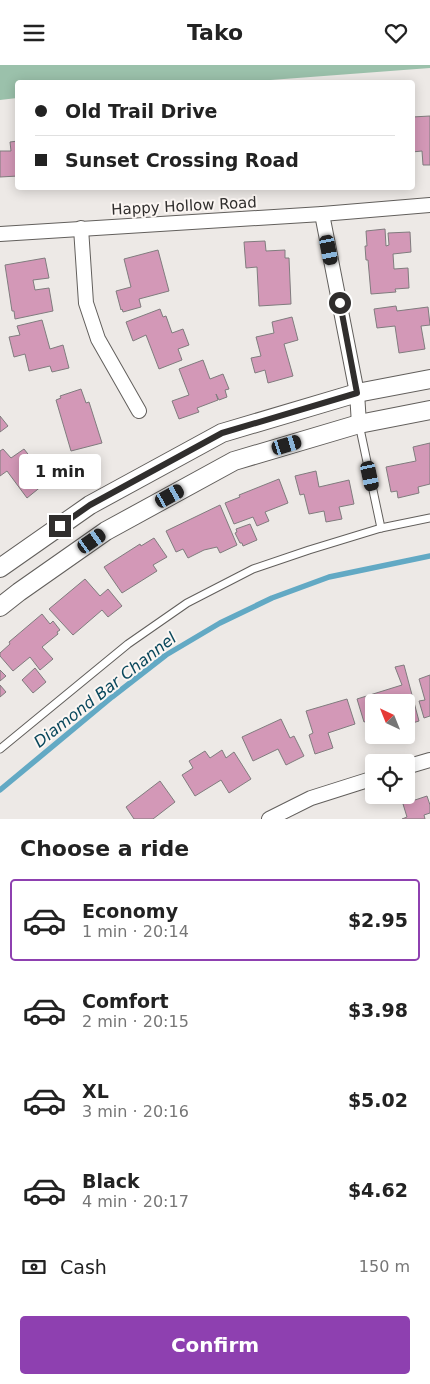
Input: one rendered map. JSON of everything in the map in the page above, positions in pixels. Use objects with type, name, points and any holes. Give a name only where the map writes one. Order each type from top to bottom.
[{"type":"street","name":"Happy Hollow Road","points":[[0,234],[322,214],[430,205]]},
{"type":"street","points":[[322,214],[357,393],[359,423]]},
{"type":"street","points":[[81,228],[86,303],[98,339],[138,411]]},
{"type":"street","points":[[0,568],[90,505],[222,433],[357,393],[430,379]]},
{"type":"street","points":[[0,607],[19,591],[106,531],[234,461],[359,423],[430,410]]},
{"type":"street","points":[[415,764],[430,760]]},
{"type":"street","points":[[269,819],[311,798],[365,781]]},
{"type":"lane","points":[[359,423],[382,528]]},
{"type":"lane","points":[[0,749],[128,644],[187,603],[253,569],[382,528],[430,519]]},
{"type":"green space","points":[[0,65],[430,65],[430,68],[272,80],[15,80],[15,98],[0,100]]},
{"type":"building","points":[[430,116],[430,165],[423,165],[422,151],[415,152],[415,117]]},
{"type":"building","points":[[15,141],[15,176],[0,177],[0,151],[11,151],[10,142]]},
{"type":"building","points":[[385,229],[386,246],[389,245],[388,233],[410,232],[411,252],[393,254],[394,269],[408,268],[409,288],[395,289],[396,292],[371,294],[368,260],[366,260],[366,231]]},
{"type":"building","points":[[265,241],[266,251],[285,250],[285,258],[289,258],[291,304],[259,306],[257,267],[246,268],[244,242]]},
{"type":"building","points":[[158,250],[169,291],[139,299],[141,307],[123,312],[116,291],[131,287],[124,259]]},
{"type":"building","points":[[45,258],[49,278],[33,280],[35,290],[49,288],[53,311],[15,319],[5,265]]},
{"type":"building","points":[[396,306],[397,311],[428,307],[430,325],[421,326],[425,349],[399,353],[395,326],[377,328],[374,309]]},
{"type":"building","points":[[160,309],[163,317],[166,316],[172,333],[183,329],[189,345],[178,349],[182,360],[159,369],[146,335],[133,341],[126,322]]},
{"type":"building","points":[[292,317],[298,340],[284,344],[293,376],[268,383],[265,370],[255,373],[251,358],[261,356],[256,337],[274,333],[272,322]]},
{"type":"building","points":[[42,320],[50,349],[63,345],[69,368],[52,372],[50,366],[29,371],[25,354],[14,357],[9,337],[20,335],[17,326]]},
{"type":"building","points":[[203,360],[210,379],[223,374],[229,389],[225,390],[227,397],[219,400],[216,394],[218,400],[197,408],[199,412],[179,419],[172,401],[189,395],[179,369]]},
{"type":"building","points":[[81,389],[86,403],[89,402],[102,443],[71,451],[56,400],[61,398],[60,396]]},
{"type":"building","points":[[0,416],[8,426],[0,432]]},
{"type":"building","points":[[430,443],[430,484],[418,487],[419,493],[398,498],[397,491],[391,492],[386,467],[416,461],[413,447]]},
{"type":"building","points":[[3,449],[11,458],[24,449],[35,463],[41,459],[51,472],[45,477],[48,481],[27,498],[7,471],[0,476],[0,451]]},
{"type":"building","points":[[316,471],[319,487],[349,480],[354,504],[339,507],[342,519],[326,522],[324,511],[309,514],[304,494],[300,495],[295,476]]},
{"type":"building","points":[[279,479],[288,503],[265,512],[269,521],[257,526],[253,517],[234,524],[225,503],[240,497],[239,495]]},
{"type":"building","points":[[220,505],[237,545],[220,553],[217,547],[204,550],[188,558],[183,549],[176,552],[166,531]]},
{"type":"building","points":[[250,524],[257,540],[243,546],[235,533],[237,532],[236,529]]},
{"type":"building","points":[[154,538],[167,557],[153,565],[157,571],[122,593],[104,567],[140,544],[141,546]]},
{"type":"building","points":[[85,579],[100,596],[108,589],[122,606],[108,617],[102,610],[73,635],[49,609]]},
{"type":"building","points":[[42,614],[50,624],[53,621],[60,630],[57,632],[58,634],[42,647],[53,659],[40,670],[30,657],[13,671],[0,656],[0,653],[10,644],[9,642]]},
{"type":"building","points":[[404,665],[412,694],[373,694],[402,685],[395,667]]},
{"type":"building","points":[[35,668],[46,682],[33,693],[22,680]]},
{"type":"building","points":[[0,670],[6,676],[0,681]]},
{"type":"building","points":[[430,675],[430,716],[424,718],[419,701],[425,700],[419,679]]},
{"type":"building","points":[[0,685],[6,692],[0,697]]},
{"type":"building","points":[[365,697],[365,722],[364,722],[357,699]]},
{"type":"building","points":[[347,699],[355,724],[328,733],[333,748],[315,754],[309,735],[313,733],[306,711]]},
{"type":"building","points":[[415,706],[419,721],[415,722]]},
{"type":"building","points":[[281,719],[290,738],[294,736],[304,756],[286,765],[278,749],[253,761],[242,737]]},
{"type":"building","points":[[222,750],[226,758],[234,752],[251,779],[229,793],[221,780],[195,796],[182,775],[193,768],[189,761],[205,751],[210,758]]},
{"type":"building","points":[[160,781],[175,802],[153,819],[134,819],[126,807]]},
{"type":"building","points":[[427,796],[430,813],[424,815],[425,819],[402,819],[407,817],[403,804],[415,804],[415,800]]},
{"type":"waterway","name":"Diamond Bar Channel","points":[[0,790],[166,655],[220,623],[272,598],[329,577],[430,556]]},
{"type":"route","points":[[60,526],[90,505],[222,433],[357,393],[340,303]]}]
